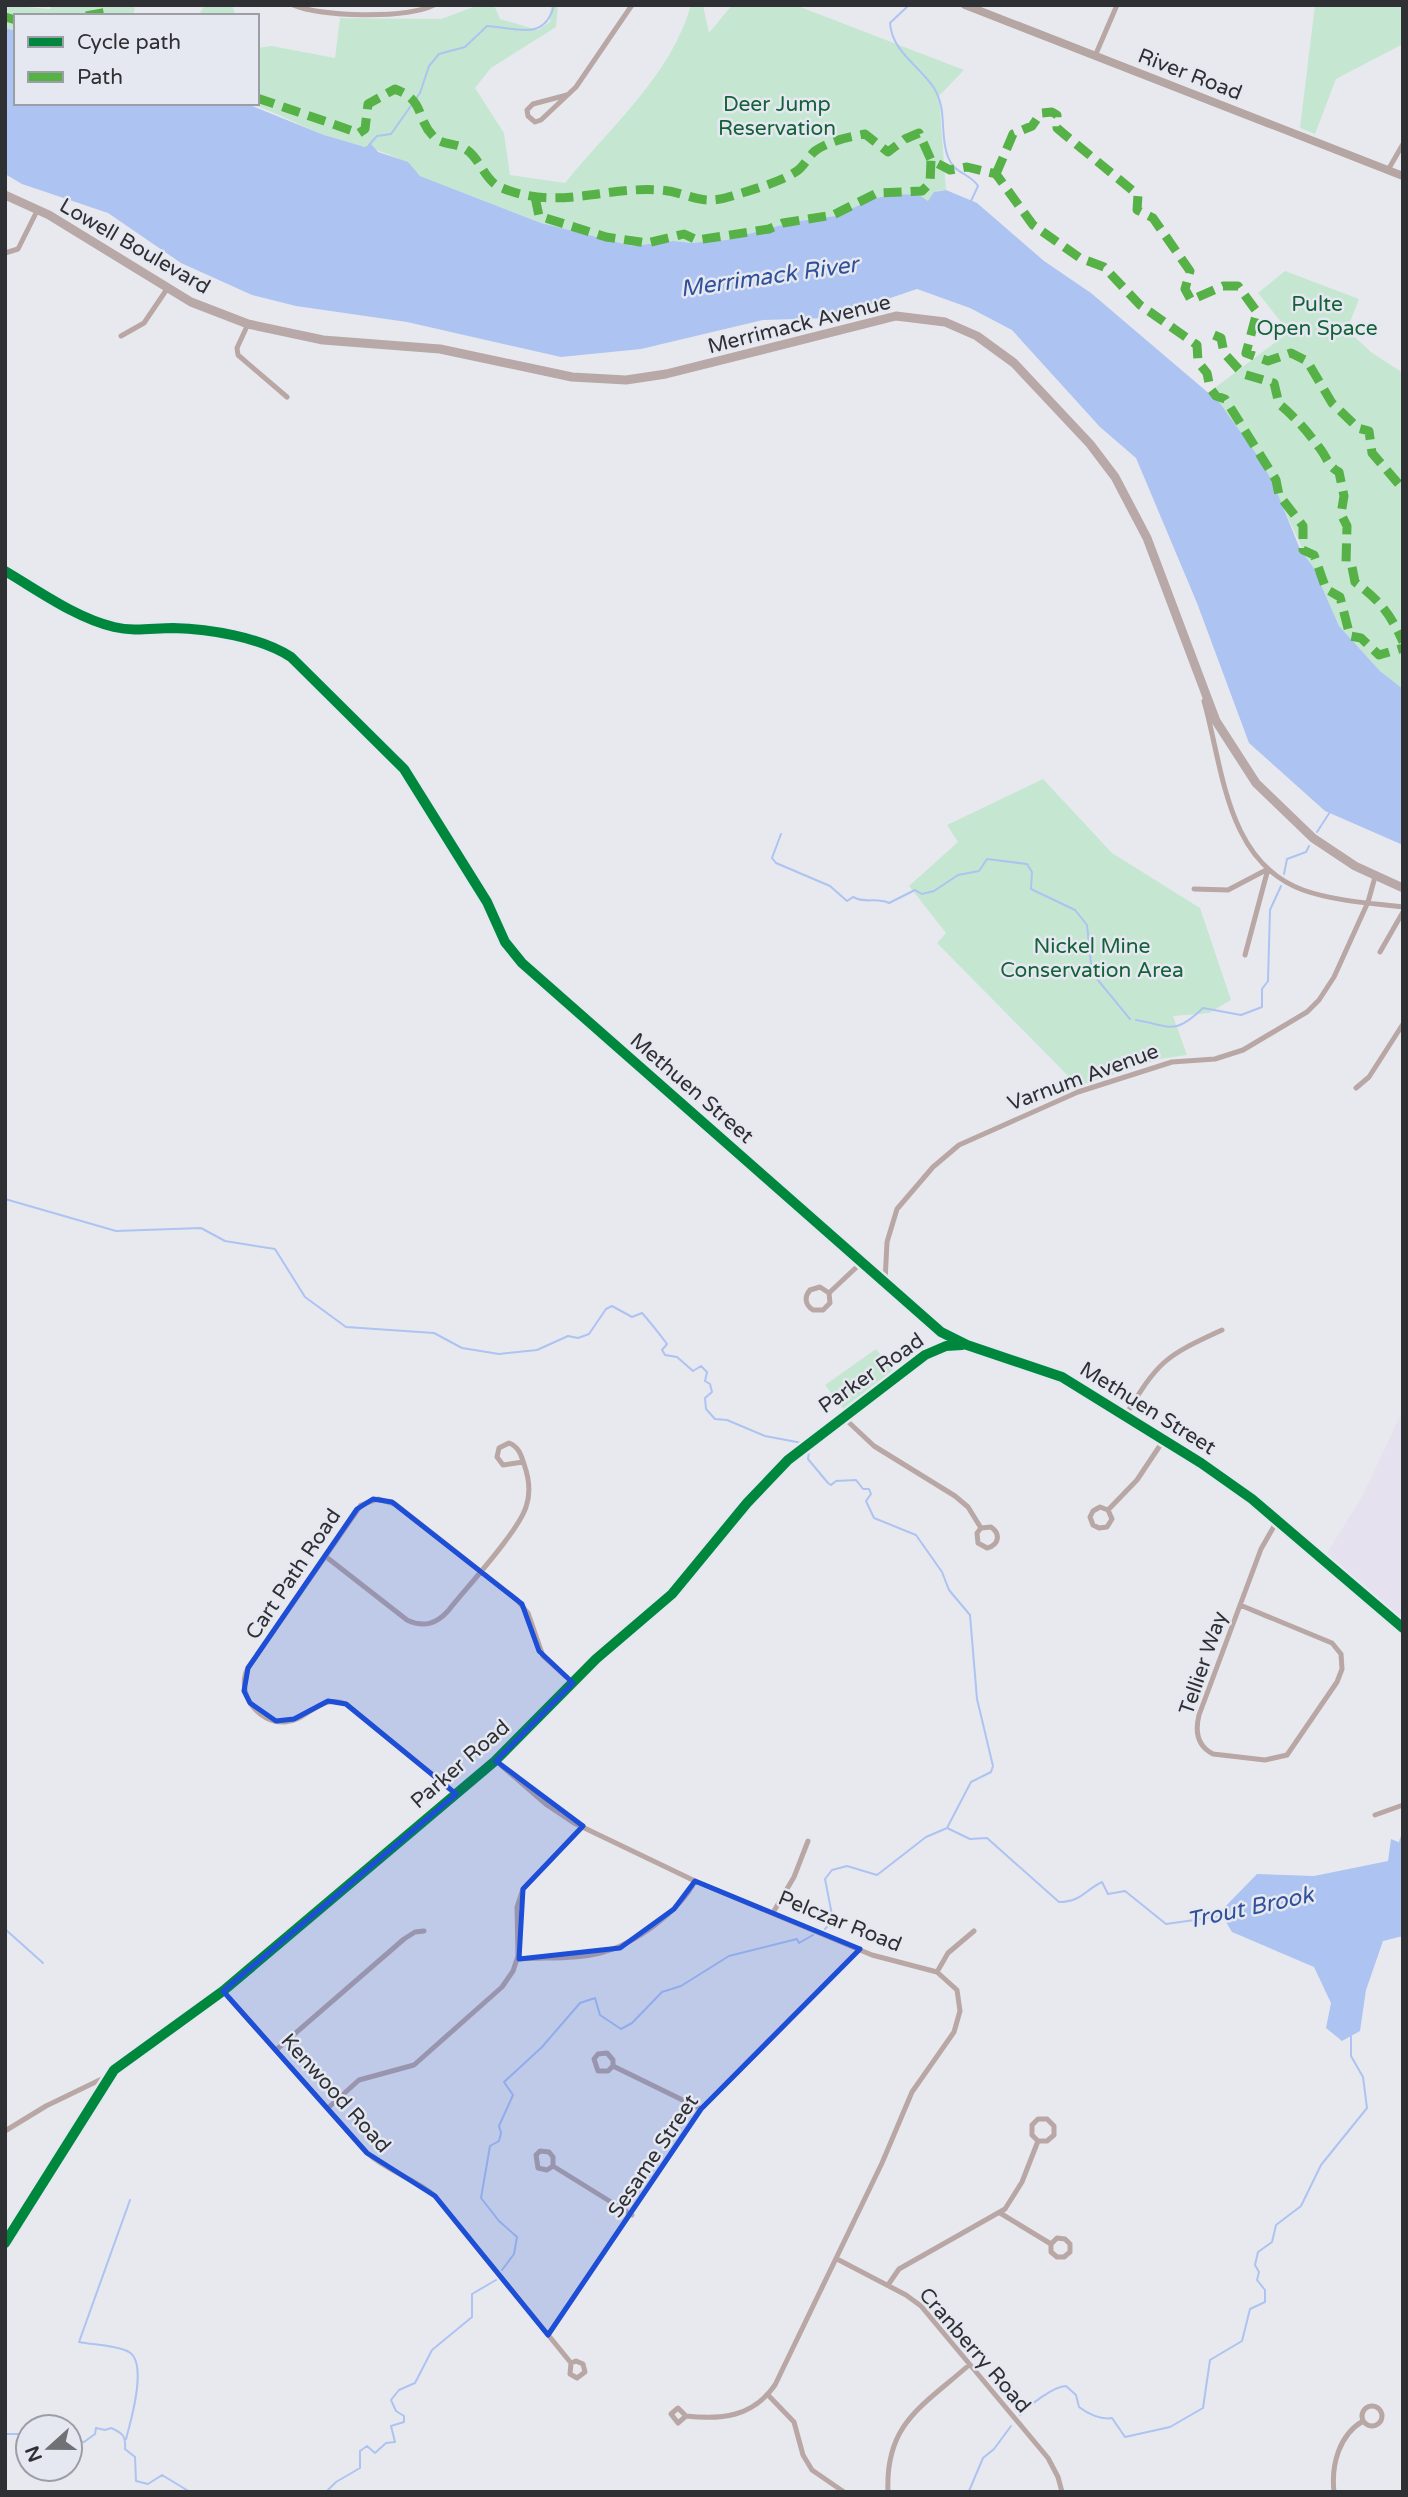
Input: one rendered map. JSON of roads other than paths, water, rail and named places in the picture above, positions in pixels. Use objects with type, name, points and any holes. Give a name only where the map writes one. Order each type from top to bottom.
[{"type":"main road","name":"River Road","points":[[965,5],[989,9],[1095,56],[1403,176]]},
{"type":"main road","name":"Lowell Boulevard","points":[[5,195],[38,209],[167,289],[248,324]]},
{"type":"main road","name":"Merrimack Avenue","points":[[248,324],[314,339],[422,346],[558,375],[616,380],[681,371],[882,318],[921,317],[957,326],[988,342],[1014,363],[1090,444],[1111,471],[1147,538],[1196,672],[1230,746],[1268,797],[1313,838],[1375,877],[1403,888]]},
{"type":"street","points":[[293,5],[321,12],[391,15],[413,13],[434,5]]},
{"type":"street","points":[[567,95],[533,104],[527,110],[528,116],[535,122],[541,121],[567,95],[632,5]]},
{"type":"street","points":[[1095,56],[1117,5]]},
{"type":"street","points":[[1388,170],[1403,144]]},
{"type":"street","points":[[5,253],[18,248],[38,209]]},
{"type":"street","points":[[121,336],[144,323],[167,289]]},
{"type":"street","points":[[248,324],[237,348],[238,355],[287,397]]},
{"type":"street","name":"Methuen Street","points":[[5,571],[65,605],[115,627],[174,628],[239,638],[273,648],[291,657],[404,769],[486,901],[505,942],[522,963],[941,1332],[968,1346],[1062,1377],[1238,1488],[1403,1628]]},
{"type":"street","points":[[1196,672],[1233,819],[1249,848],[1268,869],[1305,890],[1403,910],[1380,952]]},
{"type":"street","points":[[1194,889],[1228,890],[1268,869]]},
{"type":"street","points":[[1245,955],[1268,869]]},
{"type":"street","name":"Varnum Avenue","points":[[885,1282],[887,1242],[897,1209],[912,1188],[952,1150],[980,1134],[1078,1092],[1171,1062],[1215,1059],[1255,1044],[1307,1012],[1319,1000],[1334,977],[1368,902],[1375,877]]},
{"type":"street","points":[[1356,1088],[1369,1077],[1403,1024]]},
{"type":"street","points":[[829,1293],[862,1262]]},
{"type":"street","points":[[820,1287],[829,1293],[830,1303],[823,1311],[816,1311],[807,1305],[807,1294],[812,1288],[820,1287]]},
{"type":"street","points":[[1125,1416],[1160,1363],[1177,1350],[1222,1330]]},
{"type":"street","name":"Parker Road","points":[[5,2243],[110,2075],[223,1991],[496,1760],[601,1654],[672,1594],[767,1482],[810,1441],[933,1350],[953,1345],[968,1346]]},
{"type":"street","points":[[842,1416],[874,1446],[963,1503],[981,1528]]},
{"type":"street","points":[[1108,1510],[1137,1480],[1163,1441]]},
{"type":"street","points":[[325,1556],[402,1616],[419,1625],[441,1619],[525,1510],[529,1490],[523,1462],[514,1445],[505,1444],[499,1448],[497,1457],[503,1465],[523,1462]]},
{"type":"street","name":"Cart Path Road","points":[[456,1794],[346,1704],[328,1701],[294,1719],[281,1722],[267,1718],[247,1699],[243,1686],[246,1672],[361,1505],[382,1499],[400,1507],[525,1608],[539,1651],[573,1683]]},
{"type":"street","points":[[1100,1507],[1108,1510],[1111,1519],[1107,1527],[1099,1528],[1093,1525],[1090,1517],[1094,1509],[1100,1507]]},
{"type":"street","name":"Tellier Way","points":[[1240,1605],[1332,1643],[1342,1658],[1337,1682],[1291,1752],[1277,1759],[1217,1756],[1207,1751],[1197,1734],[1199,1716],[1240,1605],[1265,1539],[1277,1521]]},
{"type":"street","points":[[991,1527],[996,1532],[994,1545],[987,1548],[978,1543],[976,1533],[981,1528],[991,1527]]},
{"type":"street","name":"Pelczar Road","points":[[496,1760],[555,1811],[695,1881],[774,1911],[860,1949],[937,1972]]},
{"type":"street","points":[[1375,1815],[1403,1805]]},
{"type":"street","points":[[328,2108],[359,2080],[414,2065],[502,1987],[517,1959],[517,1907],[523,1889],[583,1826]]},
{"type":"street","points":[[774,1911],[793,1877],[808,1841]]},
{"type":"street","points":[[517,1959],[599,1955],[620,1948],[674,1909],[695,1881]]},
{"type":"street","points":[[275,2050],[404,1940],[415,1932],[424,1931]]},
{"type":"street","points":[[686,2416],[726,2417],[753,2407],[768,2395],[883,2163],[912,2092],[957,2026],[960,2002],[957,1990],[937,1972],[948,1953],[974,1931]]},
{"type":"street","name":"Sesame Street","points":[[548,2335],[632,2215],[701,2109],[860,1949]]},
{"type":"street","name":"Kenwood Road","points":[[223,1991],[384,2168],[421,2184],[435,2196],[571,2363]]},
{"type":"street","points":[[613,2066],[701,2109]]},
{"type":"street","points":[[5,2131],[46,2106],[110,2075]]},
{"type":"street","points":[[1038,2119],[1048,2119],[1054,2126],[1054,2135],[1046,2142],[1038,2141],[1031,2134],[1032,2125],[1038,2119]]},
{"type":"street","points":[[888,2285],[899,2269],[1000,2213],[1016,2196],[1038,2141]]},
{"type":"street","points":[[552,2166],[632,2215]]},
{"type":"street","points":[[1000,2213],[1051,2244]]},
{"type":"street","name":"Cranberry Road","points":[[836,2259],[888,2285],[921,2306],[1048,2458],[1056,2470],[1062,2492]]},
{"type":"street","points":[[888,2492],[888,2460],[900,2430],[970,2365]]},
{"type":"street","points":[[768,2395],[794,2422],[803,2455],[812,2470],[844,2492]]},
{"type":"street","points":[[1334,2492],[1333,2475],[1338,2452],[1349,2432],[1363,2421]]},
{"type":"water","name":"Merrimack River","points":[[5,28],[14,30],[14,105],[250,105],[324,135],[365,147],[371,144],[378,152],[408,162],[420,176],[541,223],[632,246],[674,241],[691,243],[726,240],[793,222],[835,216],[873,199],[894,194],[919,195],[928,201],[934,192],[946,190],[977,203],[1044,261],[1091,293],[1219,402],[1260,459],[1274,485],[1300,549],[1313,567],[1339,626],[1380,671],[1403,689],[1403,845],[1325,811],[1249,743],[1197,603],[1136,458],[1100,427],[1012,330],[970,308],[917,289],[831,318],[763,320],[641,349],[561,357],[407,322],[296,306],[252,295],[181,263],[108,213],[22,184],[5,174]]},
{"type":"water","points":[[1391,1839],[1403,1844],[1403,1936],[1383,1941],[1366,1990],[1360,2031],[1342,2041],[1326,2028],[1331,2003],[1314,1967],[1232,1932],[1220,1912],[1257,1874],[1314,1876],[1388,1861]]},
{"type":"waterway","points":[[369,145],[377,136],[391,134],[420,93],[429,66],[439,54],[465,47],[487,26],[517,30],[536,29],[550,17],[554,5]]},
{"type":"waterway","points":[[909,5],[890,23],[892,33],[901,50],[934,88],[941,105],[948,157],[954,167],[978,186],[971,201]]},
{"type":"waterway","points":[[1317,832],[1330,812]]},
{"type":"waterway","points":[[781,834],[772,858],[776,863],[830,886],[847,901],[853,897],[889,903],[915,890],[922,894],[934,891],[958,875],[979,871],[987,859],[1027,864],[1032,872],[1031,889],[1075,910],[1087,925],[1092,973],[1130,1019]]},
{"type":"waterway","points":[[1284,874],[1287,859],[1306,852],[1309,846]]},
{"type":"waterway","points":[[1136,1020],[1171,1027],[1185,1023],[1203,1008],[1241,1015],[1262,1007],[1262,989],[1268,981],[1270,910],[1281,886]]},
{"type":"waterway","points":[[5,1199],[116,1231],[201,1228],[225,1241],[275,1249],[305,1297],[346,1327],[434,1333],[462,1348],[499,1354],[537,1350],[568,1336],[578,1338],[589,1334],[606,1309],[612,1306],[632,1317],[642,1313],[667,1344],[662,1350],[665,1355],[677,1357],[693,1371],[701,1366],[707,1372],[705,1381],[710,1384],[712,1392],[705,1398],[706,1409],[715,1419],[727,1420],[765,1436],[802,1443]]},
{"type":"waterway","points":[[809,1450],[808,1459],[828,1483],[831,1485],[836,1481],[856,1480],[863,1489],[869,1489],[871,1494],[866,1501],[874,1518],[916,1535],[942,1572],[949,1590],[970,1615],[977,1699],[993,1766],[991,1772],[971,1782],[947,1828]]},
{"type":"waterway","name":"Trout Brook","points":[[825,1929],[833,1920],[825,1879],[832,1870],[847,1866],[877,1875],[926,1837],[947,1828],[970,1839],[987,1838],[1059,1902],[1078,1898],[1102,1882],[1108,1894],[1125,1891],[1166,1924],[1223,1916]]},
{"type":"waterway","points":[[1400,1842],[1403,1833]]},
{"type":"waterway","points":[[5,1929],[43,1963]]},
{"type":"waterway","name":"Trout Brook","points":[[502,2270],[514,2254],[517,2237],[499,2221],[481,2198],[490,2146],[499,2141],[499,2126],[513,2095],[504,2082],[542,2047],[580,2003],[595,1998],[600,2015],[621,2029],[632,2023],[662,1992],[681,1986],[729,1956],[797,1939],[799,1943],[813,1935]]},
{"type":"waterway","points":[[1020,2415],[1048,2393],[1066,2386],[1076,2395],[1079,2407],[1095,2416],[1112,2418],[1125,2437],[1170,2427],[1203,2408],[1210,2360],[1242,2341],[1250,2309],[1265,2302],[1265,2290],[1257,2280],[1259,2272],[1255,2265],[1258,2252],[1272,2242],[1276,2225],[1301,2206],[1321,2165],[1367,2108],[1363,2077],[1351,2056],[1351,2036]]},
{"type":"waterway","points":[[126,2439],[138,2380],[135,2358],[129,2352],[118,2348],[79,2342],[130,2200]]},
{"type":"waterway","name":"Trout Brook","points":[[326,2492],[336,2482],[360,2468],[360,2451],[367,2446],[375,2453],[386,2443],[395,2442],[391,2426],[404,2422],[404,2416],[396,2411],[391,2400],[399,2390],[415,2383],[432,2350],[472,2317],[472,2294],[496,2280]]},
{"type":"waterway","points":[[962,2492],[969,2491],[983,2458],[994,2449],[1011,2426]]},
{"type":"waterway","name":"Trout Brook","points":[[84,2442],[95,2434],[96,2428],[111,2428],[123,2435],[125,2449],[135,2457],[136,2481],[148,2484],[162,2475],[190,2492]]},
{"type":"waterway","name":"Trout Brook","points":[[5,2434],[14,2434]]},
{"type":"waterway","name":"Trout Brook","points":[[195,2492],[203,2492]]},
{"type":"park label","name":"Deer Jump Reservation","points":[[777,116]]},
{"type":"park label","name":"Pulte Open Space","points":[[1317,316]]},
{"type":"park label","name":"Nickel Mine Conservation Area","points":[[1092,958]]}]
